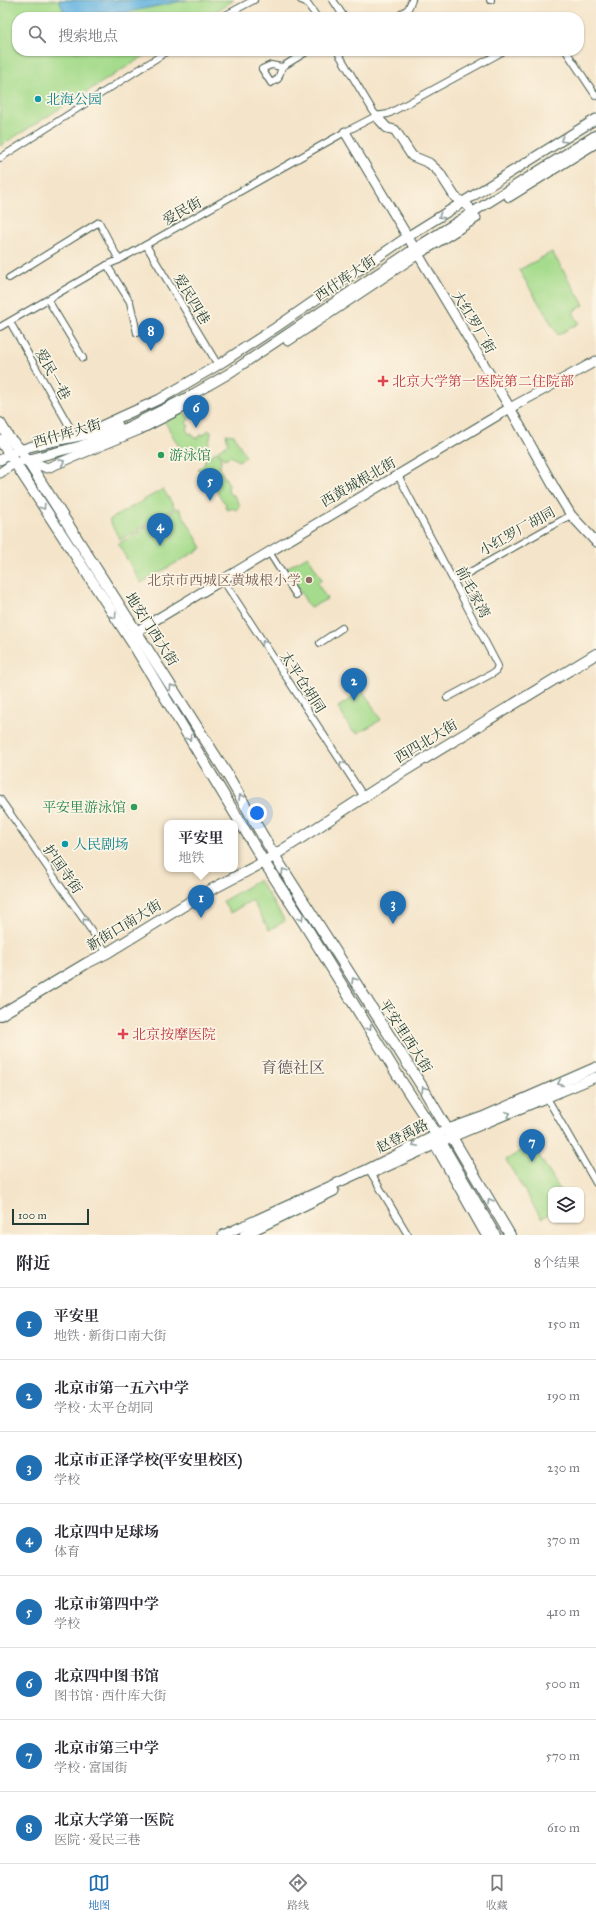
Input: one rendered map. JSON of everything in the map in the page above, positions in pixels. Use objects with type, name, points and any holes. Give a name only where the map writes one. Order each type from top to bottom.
[{"type":"main road","name":"地安门西大街","points":[[0,423],[9,438],[20,449],[137,631],[227,774],[274,855]]},
{"type":"main road","name":"地安门西大街","points":[[0,440],[7,459],[133,644],[264,862]]},
{"type":"main road","name":"西四北大街","points":[[274,855],[364,797],[596,654]]},
{"type":"main road","name":"新街口南大街","points":[[0,1015],[87,963],[107,953],[201,895],[264,862],[274,855]]},
{"type":"main road","name":"平安里西大街","points":[[274,855],[450,1133],[510,1235]]},
{"type":"main road","name":"平安里西大街","points":[[264,862],[306,925],[495,1235]]},
{"type":"street","points":[[231,12],[254,0]]},
{"type":"street","points":[[301,0],[306,2],[313,12]]},
{"type":"street","points":[[333,0],[341,12]]},
{"type":"street","points":[[404,12],[408,9],[412,0]]},
{"type":"street","points":[[0,158],[160,56]]},
{"type":"street","points":[[282,67],[300,56]]},
{"type":"street","points":[[340,56],[376,116],[387,128],[395,130],[412,156],[429,162],[439,172],[455,197],[466,205]]},
{"type":"street","name":"爱民街","points":[[0,327],[107,265],[146,245],[345,132],[376,116],[388,114],[495,56]]},
{"type":"street","points":[[569,56],[596,96]]},
{"type":"street","name":"西什库大街","points":[[26,459],[47,468],[139,430],[168,416],[231,378],[466,205],[596,119]]},
{"type":"street","name":"西什库大街","points":[[466,205],[596,128]]},
{"type":"street","name":"大红罗厂街","points":[[345,132],[510,408],[570,515],[596,542]]},
{"type":"street","name":"西什库大街","points":[[76,438],[160,399],[596,135]]},
{"type":"street","name":"西什库大街","points":[[7,459],[20,449],[76,438],[108,429],[185,393],[225,369],[412,246],[596,143]]},
{"type":"street","points":[[9,278],[99,222],[119,260]]},
{"type":"street","name":"爱民四巷","points":[[146,245],[218,365]]},
{"type":"street","name":"西什库大街","points":[[26,459],[80,446],[112,434],[188,398],[228,374],[412,246]]},
{"type":"street","points":[[107,265],[130,302],[137,333]]},
{"type":"street","points":[[48,300],[83,358]]},
{"type":"street","name":"爱民一巷","points":[[10,322],[76,438]]},
{"type":"street","name":"西黄城根北街","points":[[137,631],[510,408],[596,361]]},
{"type":"street","points":[[0,472],[7,459],[26,459]]},
{"type":"street","name":"前毛家湾","points":[[398,475],[498,666],[495,672],[447,698]]},
{"type":"street","name":"小红罗厂胡同","points":[[454,580],[570,515]]},
{"type":"street","points":[[269,552],[296,595]]},
{"type":"street","name":"太平仓胡同","points":[[223,580],[364,797]]},
{"type":"street","points":[[320,643],[342,628]]},
{"type":"street","points":[[133,644],[137,631]]},
{"type":"street","name":"护国寺街","points":[[0,799],[107,953]]},
{"type":"street","name":"赵登禹路","points":[[244,1235],[437,1141],[482,1117],[596,1067]]},
{"type":"street","name":"赵登禹路","points":[[450,1133],[547,1098],[596,1078]]},
{"type":"street","points":[[547,1098],[596,1183]]},
{"type":"street","points":[[437,1141],[486,1235]]},
{"type":"street","name":"赵登禹路","points":[[223,1235],[368,1169],[437,1141]]},
{"type":"street","points":[[371,1173],[408,1235]]},
{"type":"green space","name":"北海公园","points":[[0,0],[234,0],[215,12],[12,12],[12,56],[144,56],[0,146]]},
{"type":"green space","points":[[552,252],[584,305],[573,312],[579,323],[558,335],[519,270]]},
{"type":"green space","points":[[184,411],[189,419],[186,423],[189,426],[186,429],[189,434],[192,433],[194,438],[198,438],[201,434],[204,435],[208,430],[211,432],[207,446],[196,456],[190,447],[182,452],[165,422]]},
{"type":"green space","points":[[226,434],[234,435],[246,457],[238,461],[231,456],[224,459],[218,450],[228,444]]},
{"type":"green space","points":[[217,451],[221,458],[220,470],[229,484],[228,491],[231,495],[234,495],[240,506],[236,510],[232,508],[229,510],[225,508],[226,504],[218,495],[218,491],[211,484],[211,479],[207,477],[207,472],[202,470],[200,472],[198,469],[204,465],[205,460]]},
{"type":"green space","points":[[163,489],[175,508],[120,540],[109,520]]},
{"type":"green space","points":[[179,508],[202,548],[141,583],[118,544]]},
{"type":"green space","points":[[308,556],[322,580],[317,583],[327,599],[310,608],[286,568]]},
{"type":"green space","points":[[363,691],[381,720],[358,733],[351,730],[338,707]]},
{"type":"green space","points":[[259,880],[285,921],[269,930],[252,900],[230,913],[223,901]]},
{"type":"green space","points":[[532,1144],[558,1187],[548,1187],[548,1214],[541,1218],[506,1160]]},
{"type":"water","points":[[59,0],[187,0],[129,12],[64,12]]},
{"type":"place","name":"北海公园","points":[[38,99]]},
{"type":"place","name":"北京大学第一医院","points":[[151,351]]},
{"type":"place","name":"北京大学第一医院第二住院部","points":[[383,381]]},
{"type":"place","name":"北京四中图书馆","points":[[196,428]]},
{"type":"place","name":"游泳馆","points":[[161,455]]},
{"type":"place","name":"北京市第四中学","points":[[210,501]]},
{"type":"place","name":"北京四中足球场","points":[[160,546]]},
{"type":"place","name":"北京市西城区黄城根小学","points":[[309,580]]},
{"type":"place","name":"北京市第一五六中学","points":[[354,701]]},
{"type":"place","name":"平安里游泳馆","points":[[134,807]]},
{"type":"place","name":"人民剧场","points":[[65,844]]},
{"type":"place","name":"平安里","points":[[201,918]]},
{"type":"place","name":"北京市正泽学校(平安里校区)","points":[[393,924]]},
{"type":"place","name":"北京按摩医院","points":[[123,1034]]},
{"type":"place","name":"北京市第三中学","points":[[532,1162]]},
{"type":"district","name":"育德社区","points":[[293,1067]]}]
